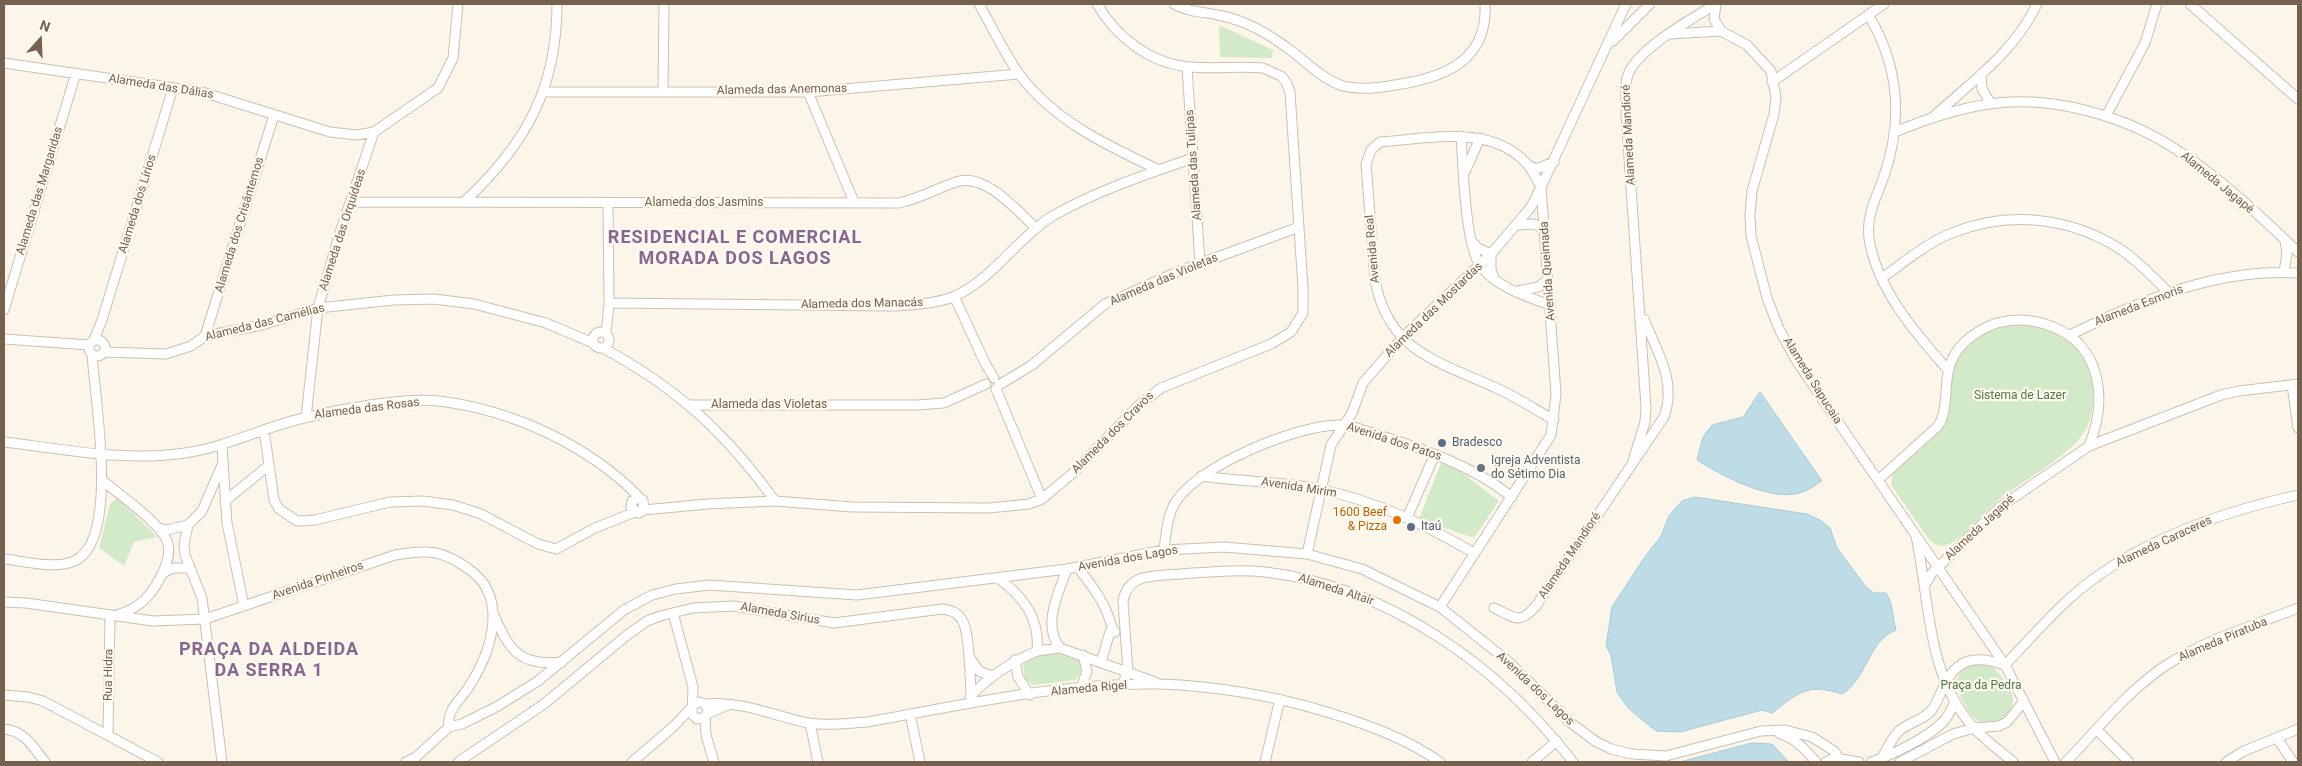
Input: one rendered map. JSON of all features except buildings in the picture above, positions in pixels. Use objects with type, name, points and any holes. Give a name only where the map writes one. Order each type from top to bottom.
[{"type":"street","points":[[374,132],[438,88],[453,58],[458,4]]},
{"type":"street","points":[[465,201],[485,182],[522,135],[544,92],[555,50],[557,4]]},
{"type":"street","points":[[663,91],[664,4]]},
{"type":"street","points":[[980,4],[1019,74],[1045,102],[1092,138],[1159,170]]},
{"type":"street","points":[[1098,4],[1105,18],[1129,42],[1149,55],[1187,67]]},
{"type":"street","points":[[1174,4],[1248,25],[1286,47],[1336,83],[1358,88],[1405,84],[1439,75],[1457,65],[1471,54],[1481,38],[1485,24],[1485,4]]},
{"type":"street","points":[[1541,187],[1626,4]]},
{"type":"street","points":[[1607,48],[1647,4]]},
{"type":"street","points":[[1716,4],[1714,19],[1721,32]]},
{"type":"street","name":"Alameda Mandioré","points":[[1632,464],[1645,422],[1646,407],[1626,114],[1626,79],[1632,66],[1644,54],[1670,34],[1716,4]]},
{"type":"street","points":[[1772,82],[1884,4]]},
{"type":"street","points":[[1932,117],[2015,41],[2037,4]]},
{"type":"street","points":[[2106,116],[2145,43],[2157,4]]},
{"type":"street","points":[[2190,4],[2298,99]]},
{"type":"street","points":[[1869,16],[1881,36],[1893,77],[1896,102],[1895,132],[1884,179],[1873,202],[1869,226],[1873,253],[1882,278],[1892,296],[1926,344],[1948,370]]},
{"type":"street","name":"Alameda Sapucaia","points":[[1670,34],[1721,32],[1747,45],[1771,71],[1776,97],[1774,114],[1752,192],[1750,215],[1752,236],[1767,298],[1779,329],[1796,360],[2006,665]]},
{"type":"street","name":"Alameda das Dálias","points":[[4,63],[208,93],[330,132],[357,134],[374,132]]},
{"type":"street","name":"Alameda dos Cravos","points":[[638,505],[660,508],[775,502],[852,507],[1014,507],[1042,499],[1074,472],[1151,394],[1172,382],[1270,344],[1291,332],[1303,313],[1290,92],[1286,82],[1272,71],[1251,67],[1187,67]]},
{"type":"street","name":"Alameda das Tulipas","points":[[1187,67],[1200,263]]},
{"type":"street","name":"Alameda das Margaridas","points":[[4,310],[76,73]]},
{"type":"street","name":"Alameda das Anemonas","points":[[544,92],[808,92],[1019,74]]},
{"type":"street","points":[[1981,74],[1982,90],[1991,104]]},
{"type":"street","name":"Alameda dos Lírios","points":[[101,454],[95,378],[97,348],[102,320],[173,88]]},
{"type":"street","points":[[808,92],[854,202]]},
{"type":"street","name":"Alameda Jagapé","points":[[1895,132],[1932,117],[1991,104],[2051,105],[2106,116],[2154,137],[2180,151],[2208,172],[2298,252]]},
{"type":"street","name":"Alameda dos Crisântemos","points":[[206,336],[274,115]]},
{"type":"street","name":"Alameda das Orquídeas","points":[[306,417],[318,308],[374,132]]},
{"type":"street","points":[[1461,136],[1471,240],[1480,265],[1494,278],[1518,292],[1550,305]]},
{"type":"street","name":"Avenida Real","points":[[1541,187],[1528,165],[1503,146],[1480,138],[1461,136],[1380,142],[1375,145],[1368,155],[1366,164],[1379,298],[1386,315],[1416,351],[1496,388],[1554,420]]},
{"type":"street","points":[[1464,175],[1480,138]]},
{"type":"street","name":"Alameda dos Manacás","points":[[609,303],[901,306],[917,305],[954,296],[983,277],[1036,228],[1089,197],[1193,158]]},
{"type":"street","points":[[1528,165],[1536,169],[1554,162]]},
{"type":"street","name":"Alameda dos Jasmins","points":[[352,202],[465,201],[608,204],[899,203],[916,200],[957,181],[977,181],[990,188],[1036,228]]},
{"type":"street","name":"Alameda das Mostardas","points":[[1307,554],[1323,490],[1331,445],[1352,413],[1363,383],[1403,337],[1491,254],[1531,207],[1541,187]]},
{"type":"street","name":"Avenida Queimada","points":[[1512,497],[1545,448],[1551,435],[1554,420],[1556,394],[1541,187]]},
{"type":"street","points":[[601,339],[607,320],[609,303],[608,204]]},
{"type":"street","points":[[1882,278],[1951,233],[1984,223],[2025,219],[2060,224],[2103,239],[2134,260],[2168,292]]},
{"type":"street","points":[[1517,225],[1534,224],[1545,229]]},
{"type":"street","name":"Alameda das Violetas","points":[[690,405],[918,405],[944,403],[992,385],[1032,365],[1105,304],[1132,290],[1299,227]]},
{"type":"street","points":[[1471,240],[1478,248],[1491,254],[1491,270],[1494,278]]},
{"type":"street","points":[[2284,272],[2287,254],[2285,240]]},
{"type":"street","name":"Alameda Esmoris","points":[[2070,335],[2168,292],[2238,276],[2284,272],[2298,273]]},
{"type":"street","points":[[1518,292],[1538,287],[1548,280]]},
{"type":"street","points":[[954,296],[1042,499]]},
{"type":"street","name":"Alameda das Camélias","points":[[4,339],[166,354],[191,346],[206,336],[262,325],[318,308],[394,300],[434,299],[474,304],[546,322],[578,336],[601,339],[616,355],[644,372],[690,405],[714,427],[739,455],[775,502]]},
{"type":"street","name":"Alameda Mandioré","points":[[1494,608],[1517,619],[1526,617],[1536,606],[1659,426],[1668,404],[1669,381],[1640,309]]},
{"type":"street","points":[[1878,480],[1937,427],[1941,421],[1948,370],[1956,352],[1963,344],[1992,325],[2010,320],[2031,320],[2045,324],[2070,335],[2083,347],[2090,361],[2098,390],[2097,427],[2089,446]]},
{"type":"street","points":[[1643,355],[1657,352]]},
{"type":"street","points":[[2295,385],[2298,428]]},
{"type":"street","name":"Alameda Jagapé","points":[[1925,585],[1932,573],[2000,507],[2024,488],[2089,446],[2220,395],[2295,385]]},
{"type":"street","name":"Alameda das Rosas","points":[[4,442],[101,454],[176,454],[222,446],[306,417],[392,403],[428,402],[480,410],[522,423],[562,441],[598,462],[626,486],[638,505]]},
{"type":"street","points":[[1645,422],[1659,426]]},
{"type":"street","name":"Avenida dos Patos","points":[[1164,550],[1174,504],[1202,476],[1236,456],[1319,426],[1344,424],[1435,454],[1470,471],[1512,497]]},
{"type":"street","points":[[264,430],[274,500],[279,509],[297,522],[315,520],[390,502],[423,501],[453,505],[481,514],[538,544],[556,549],[620,517],[638,505]]},
{"type":"street","points":[[222,446],[227,523],[244,606]]},
{"type":"street","points":[[4,559],[62,564],[72,562],[84,555],[94,541],[98,529],[102,480],[101,454]]},
{"type":"street","points":[[1407,518],[1435,454]]},
{"type":"street","points":[[159,528],[167,530],[188,525],[202,511],[222,465]]},
{"type":"street","points":[[225,501],[268,466]]},
{"type":"street","name":"Avenida Mirim","points":[[1202,476],[1275,482],[1323,490],[1363,500],[1407,518],[1474,553]]},
{"type":"street","points":[[102,480],[159,528],[168,542],[169,552],[163,573],[147,599],[127,612],[110,617]]},
{"type":"street","name":"Alameda Caraceres","points":[[2006,665],[2068,599],[2127,557],[2233,511],[2298,495]]},
{"type":"street","points":[[1440,607],[1512,497]]},
{"type":"street","points":[[188,525],[184,545],[190,568],[202,598],[222,762]]},
{"type":"street","points":[[1915,531],[1925,585],[1931,636],[1945,683],[1974,728],[2013,762]]},
{"type":"street","name":"Avenida dos Lagos","points":[[448,727],[462,724],[513,698],[562,662],[624,610],[652,595],[676,589],[709,585],[857,595],[1067,570],[1164,550],[1224,547],[1307,554],[1362,569],[1440,607],[1509,662],[1571,723],[1595,741],[1611,749],[1632,754],[1666,756],[1737,736],[1772,731],[1798,732],[1812,737],[1841,760]]},
{"type":"street","name":"Avenida Pinheiros","points":[[4,602],[26,603],[153,622],[205,619],[391,556],[421,550],[442,553],[478,575],[489,593],[494,615],[506,642],[520,654],[538,662],[562,662]]},
{"type":"street","points":[[163,573],[173,568],[190,568]]},
{"type":"street","points":[[1078,568],[1101,597],[1109,612],[1113,631],[1126,639],[1128,672],[1122,685]]},
{"type":"street","points":[[1060,648],[1052,637],[1052,622],[1067,570]]},
{"type":"street","name":"Alameda Altair","points":[[1126,639],[1123,601],[1125,592],[1134,581],[1153,576],[1228,570],[1264,572],[1299,578],[1347,591],[1410,620],[1485,671],[1523,704],[1557,741],[1573,762]]},
{"type":"street","points":[[999,579],[1015,591],[1029,610],[1036,624],[1038,635],[1037,651]]},
{"type":"street","name":"Alameda Sirius","points":[[458,762],[544,704],[647,621],[673,613],[714,605],[734,606],[834,624],[942,609],[950,610],[962,620],[974,692]]},
{"type":"street","name":"Alameda Piratuba","points":[[2066,762],[2128,696],[2168,664],[2209,643],[2298,608]]},
{"type":"street","points":[[673,613],[693,687],[692,706],[701,717],[714,762]]},
{"type":"street","name":"Avenida Pinheiros","points":[[448,727],[448,716],[470,685],[484,658],[494,615]]},
{"type":"street","name":"Rua Hidra","points":[[108,734],[110,617]]},
{"type":"street","points":[[1101,662],[1110,632],[1113,631]]},
{"type":"street","points":[[960,706],[992,676],[1016,660],[1037,651],[1060,648],[1160,684]]},
{"type":"street","points":[[968,653],[975,667],[992,676]]},
{"type":"street","points":[[1081,688],[1087,671],[1083,656]]},
{"type":"street","points":[[1885,756],[1901,729],[1926,715],[1933,708],[1952,672],[1969,660],[1986,659],[2006,665],[2055,762]]},
{"type":"street","points":[[1016,660],[1018,677],[1030,695]]},
{"type":"street","name":"Alameda Rigel","points":[[704,703],[751,707],[810,723],[867,722],[1081,688],[1160,684],[1217,688],[1280,699],[1353,720],[1396,737],[1424,751],[1440,762]]},
{"type":"street","points":[[693,687],[704,703],[701,717]]},
{"type":"street","points":[[974,692],[985,702]]},
{"type":"street","points":[[4,695],[21,696],[43,701],[158,762]]},
{"type":"street","points":[[1265,762],[1280,699]]},
{"type":"street","points":[[1871,762],[1918,740],[1934,729],[1944,721],[1955,701]]},
{"type":"street","points":[[1900,762],[1940,740],[1974,728],[1999,726],[2007,722],[2024,701]]},
{"type":"street","points":[[692,706],[704,703]]},
{"type":"street","name":"Alameda Rigel","points":[[673,727],[728,705]]},
{"type":"street","name":"Alameda Rigel","points":[[632,762],[673,727],[692,706]]},
{"type":"street","points":[[910,714],[920,762]]},
{"type":"street","points":[[810,723],[818,762]]},
{"type":"street","points":[[406,762],[416,756],[448,727]]},
{"type":"street","points":[[4,729],[11,730],[27,738],[45,762]]},
{"type":"street","points":[[1934,729],[1937,738],[1940,740]]},
{"type":"street","points":[[2226,762],[2244,751],[2298,729]]},
{"type":"street","points":[[2097,730],[2129,762]]},
{"type":"street","name":"Avenida dos Lagos","points":[[1772,731],[1793,738],[1816,762]]},
{"type":"street","points":[[2276,738],[2292,762]]},
{"type":"street","points":[[1532,762],[1557,741]]},
{"type":"street","points":[[1885,756],[1895,762]]},
{"type":"street","points":[[1826,762],[1830,759],[1858,762]]},
{"type":"green space","points":[[1219,25],[1273,50],[1272,58],[1220,57]]},
{"type":"green space","name":"Sistema de Lazer","points":[[2011,324],[2036,326],[2053,331],[2075,345],[2082,353],[2091,374],[2093,386],[2094,398],[2089,421],[2078,441],[2068,450],[1996,502],[1960,537],[1947,545],[1938,545],[1930,541],[1891,485],[1893,472],[1943,426],[1947,413],[1952,373],[1955,363],[1966,346],[1982,334]]},
{"type":"green space","points":[[1443,458],[1499,501],[1474,538],[1419,519]]},
{"type":"green space","points":[[117,498],[157,537],[134,542],[124,566],[99,548],[110,504]]},
{"type":"green space","points":[[1049,652],[1066,653],[1079,657],[1083,664],[1080,674],[1075,680],[1033,685],[1025,680],[1023,665],[1031,657]]},
{"type":"green space","name":"Praça da Pedra","points":[[1987,662],[2008,686],[2013,698],[2008,714],[1992,723],[1979,722],[1971,715],[1955,685],[1963,670],[1971,665]]},
{"type":"water","points":[[1760,392],[1822,481],[1807,490],[1793,494],[1764,492],[1735,481],[1697,460],[1703,437],[1712,425],[1743,417]]},
{"type":"water","points":[[1695,497],[1807,514],[1820,520],[1830,528],[1837,548],[1866,587],[1874,593],[1886,593],[1892,607],[1896,630],[1879,643],[1857,679],[1842,694],[1821,689],[1804,691],[1772,713],[1762,710],[1680,732],[1656,731],[1628,708],[1617,692],[1611,655],[1606,646],[1612,607],[1661,536],[1669,516],[1682,501]]},
{"type":"water","points":[[1752,743],[1772,744],[1789,762],[1680,762]]},
{"type":"place","name":"Bradesco","points":[[1442,443]]},
{"type":"place","name":"Igreja Adventista do Sétimo Dia","points":[[1481,468]]},
{"type":"place","name":"1600 Beef & Pizza","points":[[1397,520]]},
{"type":"place","name":"Itaú","points":[[1411,527]]},
{"type":"district","name":"RESIDENCIAL E COMERCIAL MORADA DOS LAGOS","points":[[735,248]]},
{"type":"district","name":"PRAÇA DA ALDEIDA DA SERRA 1","points":[[269,660]]}]
